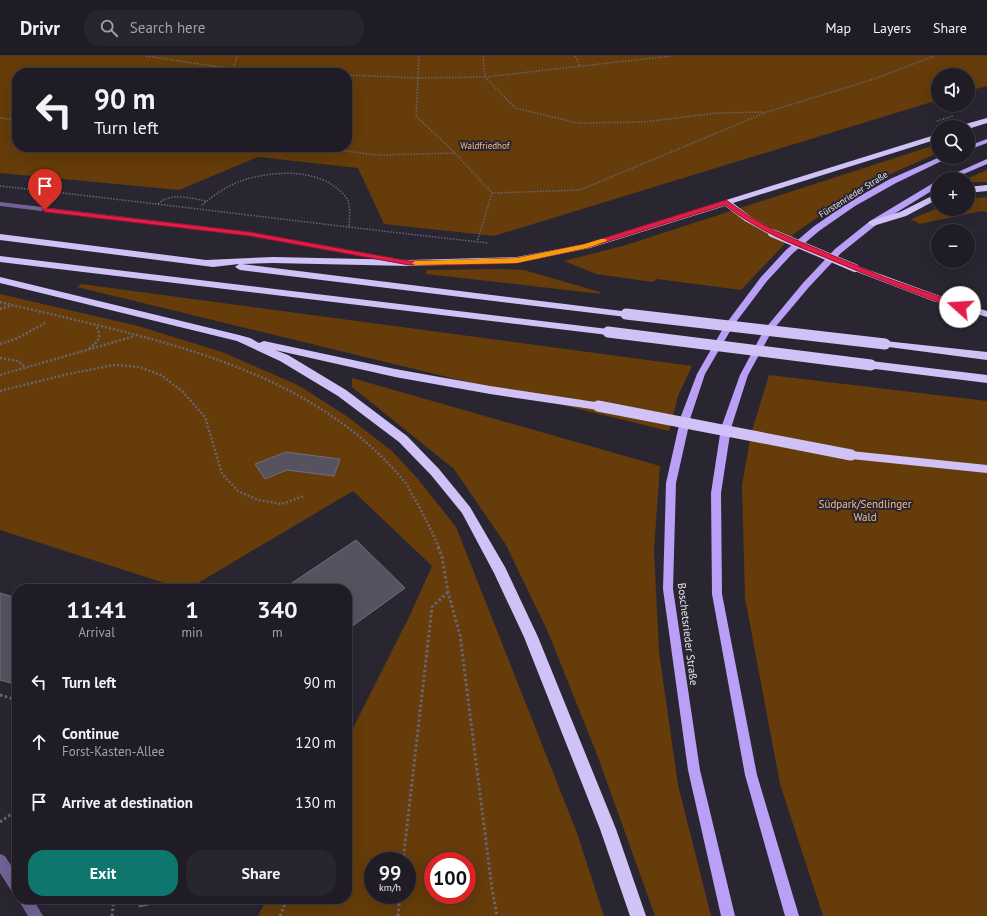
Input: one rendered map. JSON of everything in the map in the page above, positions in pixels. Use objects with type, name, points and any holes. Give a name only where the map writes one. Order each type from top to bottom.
[{"type":"highway","points":[[975,124],[987,120]]},
{"type":"highway","points":[[206,263],[273,260],[409,263],[517,260],[587,246],[931,138]]},
{"type":"highway","points":[[975,189],[987,188]]},
{"type":"highway","points":[[873,223],[903,214],[931,200]]},
{"type":"highway","points":[[726,202],[748,219],[772,233],[907,289],[960,307],[987,314]]},
{"type":"highway","points":[[0,237],[626,314],[987,356]]},
{"type":"highway","points":[[0,259],[987,379]]},
{"type":"highway","points":[[0,280],[239,338],[395,373],[490,390],[598,406],[851,455],[987,469]]},
{"type":"highway","points":[[239,338],[284,358],[342,393],[403,439],[435,472],[466,510],[500,571],[531,637],[608,829],[638,916]]},
{"type":"main road","points":[[975,145],[987,141]]},
{"type":"main road","points":[[962,172],[987,161]]},
{"type":"main road","name":"Fürstenrieder Straße","points":[[764,279],[789,252],[816,229],[852,204],[893,181],[931,164]]},
{"type":"main road","points":[[792,916],[751,775],[719,602],[716,493],[726,428],[744,375],[768,330],[806,285],[838,251],[873,223],[931,188]]},
{"type":"main road","name":"Boschetsrieder Straße","points":[[728,916],[694,770],[668,588],[671,483],[686,416],[701,374],[729,325],[764,279]]},
{"type":"street","points":[[0,204],[250,234],[409,263]]},
{"type":"street","points":[[0,861],[12,879]]},
{"type":"street","points":[[28,904],[36,916]]},
{"type":"path","points":[[146,56],[233,68],[237,56]]},
{"type":"path","points":[[419,56],[416,116],[455,153],[492,193],[580,190],[767,112],[874,79],[934,56]]},
{"type":"path","points":[[483,56],[485,77],[515,108],[578,123],[644,122],[717,113],[767,112]]},
{"type":"path","points":[[575,56],[580,66]]},
{"type":"path","points":[[352,75],[418,78],[485,77],[671,56]]},
{"type":"path","points":[[0,118],[12,120]]},
{"type":"path","points":[[352,152],[379,155],[455,153]]},
{"type":"path","points":[[202,205],[222,189],[242,181],[265,175],[291,173],[319,178],[335,185],[347,200],[350,214],[349,228]]},
{"type":"path","points":[[0,186],[349,228],[490,243]]},
{"type":"path","points":[[477,242],[492,193]]},
{"type":"path","points":[[158,204],[161,199],[170,196],[206,201]]},
{"type":"path","points":[[0,302],[177,346],[252,373],[308,400],[360,436],[405,482],[430,527],[442,557],[448,592],[460,635],[492,890],[497,916]]},
{"type":"path","points":[[0,309],[16,305]]},
{"type":"path","points":[[0,344],[18,338],[44,323]]},
{"type":"path","points":[[87,350],[98,341],[100,334],[95,325]]},
{"type":"path","points":[[0,375],[136,336]]},
{"type":"path","points":[[0,358],[18,361],[26,368]]},
{"type":"path","points":[[0,390],[114,365],[139,367],[161,376],[183,392],[205,417],[222,474],[238,491],[258,500],[282,504],[304,496]]},
{"type":"path","points":[[404,852],[432,607],[448,592]]},
{"type":"path","points":[[0,695],[12,699]]},
{"type":"path","points":[[0,822],[12,814]]},
{"type":"path","points":[[112,916],[113,904]]},
{"type":"path","points":[[280,916],[285,904]]},
{"type":"path","points":[[398,916],[399,904]]},
{"type":"green space","name":"Waldfriedhof","points":[[0,56],[987,56],[987,86],[975,89],[975,68],[931,68],[931,102],[494,236],[384,224],[358,168],[258,157],[179,190],[0,173]]},
{"type":"green space","points":[[931,146],[931,156],[861,187],[795,233],[741,290],[657,279],[653,282],[596,274],[564,261],[626,245]]},
{"type":"green space","points":[[987,170],[987,182],[975,182],[975,175]]},
{"type":"green space","points":[[987,197],[987,212],[975,212],[975,198]]},
{"type":"green space","points":[[931,211],[931,216],[958,216],[920,224],[911,219]]},
{"type":"green space","points":[[427,270],[524,270],[600,292],[601,294],[426,274]]},
{"type":"green space","points":[[81,284],[692,366],[678,396],[669,431],[77,287]]},
{"type":"green space","points":[[0,294],[138,326],[222,352],[298,385],[348,417],[392,451],[418,479],[456,527],[577,833],[604,916],[258,916],[264,904],[352,904],[352,730],[410,615],[432,566],[353,491],[196,584],[167,584],[0,530]]},
{"type":"green space","name":"Südpark/Sendlinger Wald","points":[[769,375],[987,401],[987,916],[823,916],[780,784],[745,598],[742,485],[751,434]]},
{"type":"green space","points":[[352,378],[660,466],[654,550],[659,652],[678,785],[711,916],[655,916],[598,757],[548,632],[506,545],[454,469],[352,387]]},
{"type":"building","points":[[286,452],[340,459],[334,476],[287,470],[265,479],[255,464]]},
{"type":"building","points":[[356,540],[405,588],[352,626],[352,584],[290,584]]},
{"type":"building","points":[[0,593],[12,597],[12,684],[0,680]]},
{"type":"building","points":[[139,904],[152,904],[139,907]]},
{"type":"slow traffic","points":[[415,263],[517,260],[587,246],[603,241]]},
{"type":"route","points":[[45,210],[250,234],[409,263],[517,260],[587,246],[726,202],[748,219],[772,233],[907,289],[960,307]]}]
